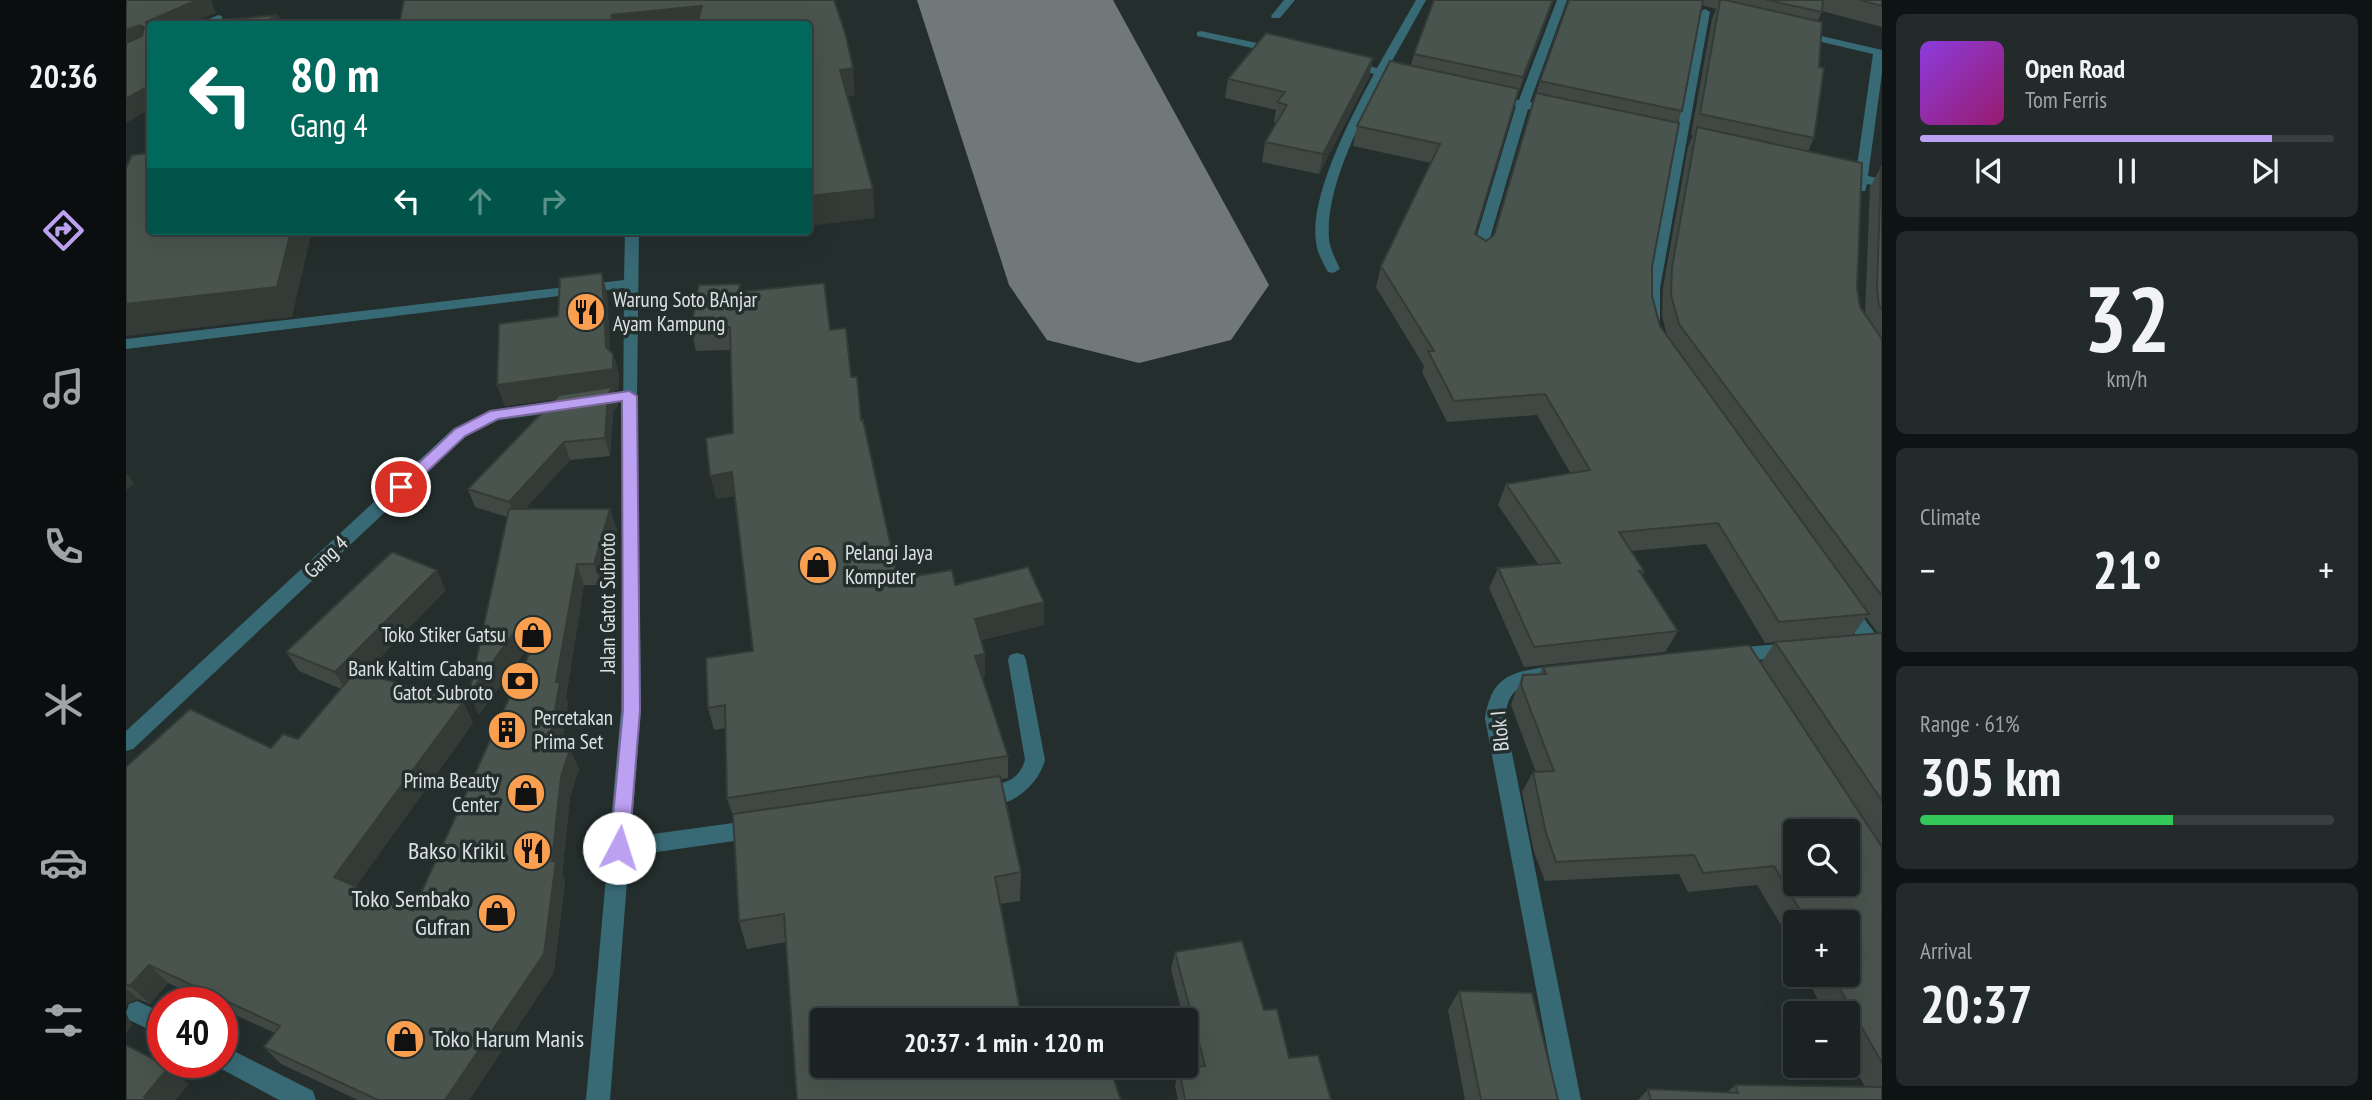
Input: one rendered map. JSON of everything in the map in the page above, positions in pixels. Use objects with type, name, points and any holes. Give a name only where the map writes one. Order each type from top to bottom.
[{"type":"street","points":[[1276,16],[1290,0]]},
{"type":"street","points":[[1333,269],[1322,240],[1327,197],[1379,72],[1421,0]]},
{"type":"street","points":[[1478,255],[1523,104],[1562,0]]},
{"type":"street","points":[[1657,336],[1651,316],[1653,288],[1706,13]]},
{"type":"street","points":[[210,21],[218,18]]},
{"type":"street","points":[[1785,31],[1881,53],[1861,178],[1860,205]]},
{"type":"street","points":[[1201,34],[1283,51]]},
{"type":"street","points":[[1338,63],[1418,80]]},
{"type":"street","points":[[1484,95],[1562,113]]},
{"type":"street","points":[[1822,170],[1882,183]]},
{"type":"street","name":"Jalan Gatot Subroto","points":[[598,1100],[631,710],[624,397],[632,235]]},
{"type":"street","points":[[126,344],[631,283]]},
{"type":"street","name":"Gang 4","points":[[126,743],[460,432],[495,415],[584,404]]},
{"type":"street","points":[[1840,599],[1877,643]]},
{"type":"street","points":[[1846,646],[1877,643]]},
{"type":"street","points":[[1715,657],[1807,649]]},
{"type":"street","points":[[1742,654],[1757,677]]},
{"type":"street","points":[[958,800],[1016,789],[1033,771],[1035,760],[1017,660]]},
{"type":"street","name":"Blok I","points":[[1567,672],[1515,679],[1503,688],[1495,718],[1569,1100]]},
{"type":"street","points":[[619,848],[782,825]]},
{"type":"street","points":[[137,1012],[147,1017]]},
{"type":"street","points":[[238,1065],[304,1100]]},
{"type":"building","points":[[126,0],[197,0],[146,22],[147,87],[126,99],[126,43],[142,36],[144,27],[140,25],[126,30]]},
{"type":"building","points":[[404,0],[834,0],[853,68],[840,70],[873,189],[812,196],[812,21],[698,21],[702,6],[612,15],[613,21],[400,21]]},
{"type":"building","points":[[1434,0],[1553,0],[1523,77],[1414,54]]},
{"type":"building","points":[[1569,0],[1703,0],[1682,111],[1540,81]]},
{"type":"building","points":[[1720,0],[1822,22],[1819,67],[1824,68],[1814,138],[1700,114]]},
{"type":"building","points":[[1767,0],[1823,0],[1822,12]]},
{"type":"building","points":[[1860,0],[1882,0],[1882,6]]},
{"type":"building","points":[[278,15],[267,21],[209,21]]},
{"type":"building","points":[[1266,33],[1373,58],[1323,154],[1265,142],[1287,105],[1277,102],[1285,92],[1228,79]]},
{"type":"building","points":[[1390,61],[1519,89],[1475,234],[1486,241],[1494,235],[1536,93],[1679,123],[1652,267],[1652,296],[1660,326],[1869,614],[1779,622],[1718,523],[1619,532],[1644,571],[1639,571],[1678,631],[1534,647],[1498,568],[1560,563],[1506,484],[1590,470],[1545,394],[1454,401],[1428,351],[1434,351],[1381,266],[1440,144],[1357,126]]},
{"type":"building","points":[[1697,127],[1862,163],[1857,288],[1860,307],[1882,339],[1882,596],[1679,324],[1671,295],[1672,267]]},
{"type":"building","points":[[147,153],[147,235],[290,235],[277,287],[126,304],[126,168],[132,155]]},
{"type":"building","points":[[1882,167],[1882,310],[1877,288]]},
{"type":"building","points":[[602,273],[606,347],[613,354],[613,369],[497,385],[499,324],[558,316],[560,278]]},
{"type":"building","points":[[824,283],[830,330],[846,328],[851,377],[857,377],[861,420],[898,579],[952,570],[955,585],[1028,567],[1044,602],[975,619],[985,654],[975,656],[1008,756],[727,798],[725,705],[708,708],[706,658],[753,651],[732,472],[710,476],[706,438],[733,433],[730,327],[691,328],[699,285],[740,284],[739,292]]},
{"type":"building","points":[[613,387],[608,394],[605,438],[564,442],[509,502],[468,489],[559,395]]},
{"type":"building","points":[[509,509],[610,509],[594,564],[577,564],[556,682],[560,682],[548,748],[570,749],[561,777],[552,861],[556,861],[544,954],[445,1100],[378,1100],[264,1047],[280,1026],[238,1006],[238,987],[196,987],[149,965],[130,986],[126,984],[126,767],[190,709],[271,748],[283,734],[298,739],[356,671],[463,702],[334,877],[413,911],[539,632],[522,622],[469,694]]},
{"type":"building","points":[[392,552],[437,570],[335,672],[286,652]]},
{"type":"building","points":[[1882,633],[1882,801],[1775,642]]},
{"type":"building","points":[[1749,645],[1882,847],[1882,1063],[1860,1024],[1860,1001],[1847,1001],[1839,987],[1860,987],[1860,910],[1800,910],[1792,896],[1860,896],[1860,819],[1783,819],[1783,881],[1774,866],[1703,873],[1694,855],[1556,862],[1546,833],[1533,772],[1554,771],[1521,685],[1523,675],[1546,674],[1543,667]]},
{"type":"building","points":[[1000,776],[1021,872],[995,877],[1020,1008],[810,1008],[810,1078],[1113,1078],[1121,1100],[797,1100],[784,914],[739,921],[733,814]]},
{"type":"building","points":[[1242,941],[1264,1010],[1277,1009],[1289,1058],[1318,1055],[1331,1100],[1185,1100],[1181,1078],[1198,1078],[1198,1067],[1205,1066],[1198,1039],[1198,1008],[1190,1008],[1175,952]]},
{"type":"building","points":[[1459,991],[1532,993],[1558,1100],[1481,1100]]},
{"type":"building","points":[[126,1045],[147,1056],[147,1078],[160,1078],[144,1097],[149,1100],[126,1100]]},
{"type":"building","points":[[1735,1085],[1882,1087],[1882,1100],[1651,1100],[1648,1089],[1738,1093]]},
{"type":"runway","points":[[1015,0],[1139,285]]},
{"type":"place","name":"Warung Soto BAnjar Ayam Kampung","points":[[586,312]]},
{"type":"place","name":"Pelangi Jaya Komputer","points":[[818,565]]},
{"type":"place","name":"Toko Stiker Gatsu","points":[[533,635]]},
{"type":"place","name":"Bank Kaltim Cabang Gatot Subroto","points":[[520,681]]},
{"type":"place","name":"Percetakan Prima Set","points":[[507,730]]},
{"type":"place","name":"Prima Beauty Center","points":[[526,793]]},
{"type":"place","name":"Bakso Krikil","points":[[532,851]]},
{"type":"place","name":"Toko Sembako Gufran","points":[[497,913]]},
{"type":"place","name":"Toko Harum Manis","points":[[405,1039]]},
{"type":"route","points":[[401,487],[460,432],[495,415],[629,396],[631,710],[619,848]]}]
